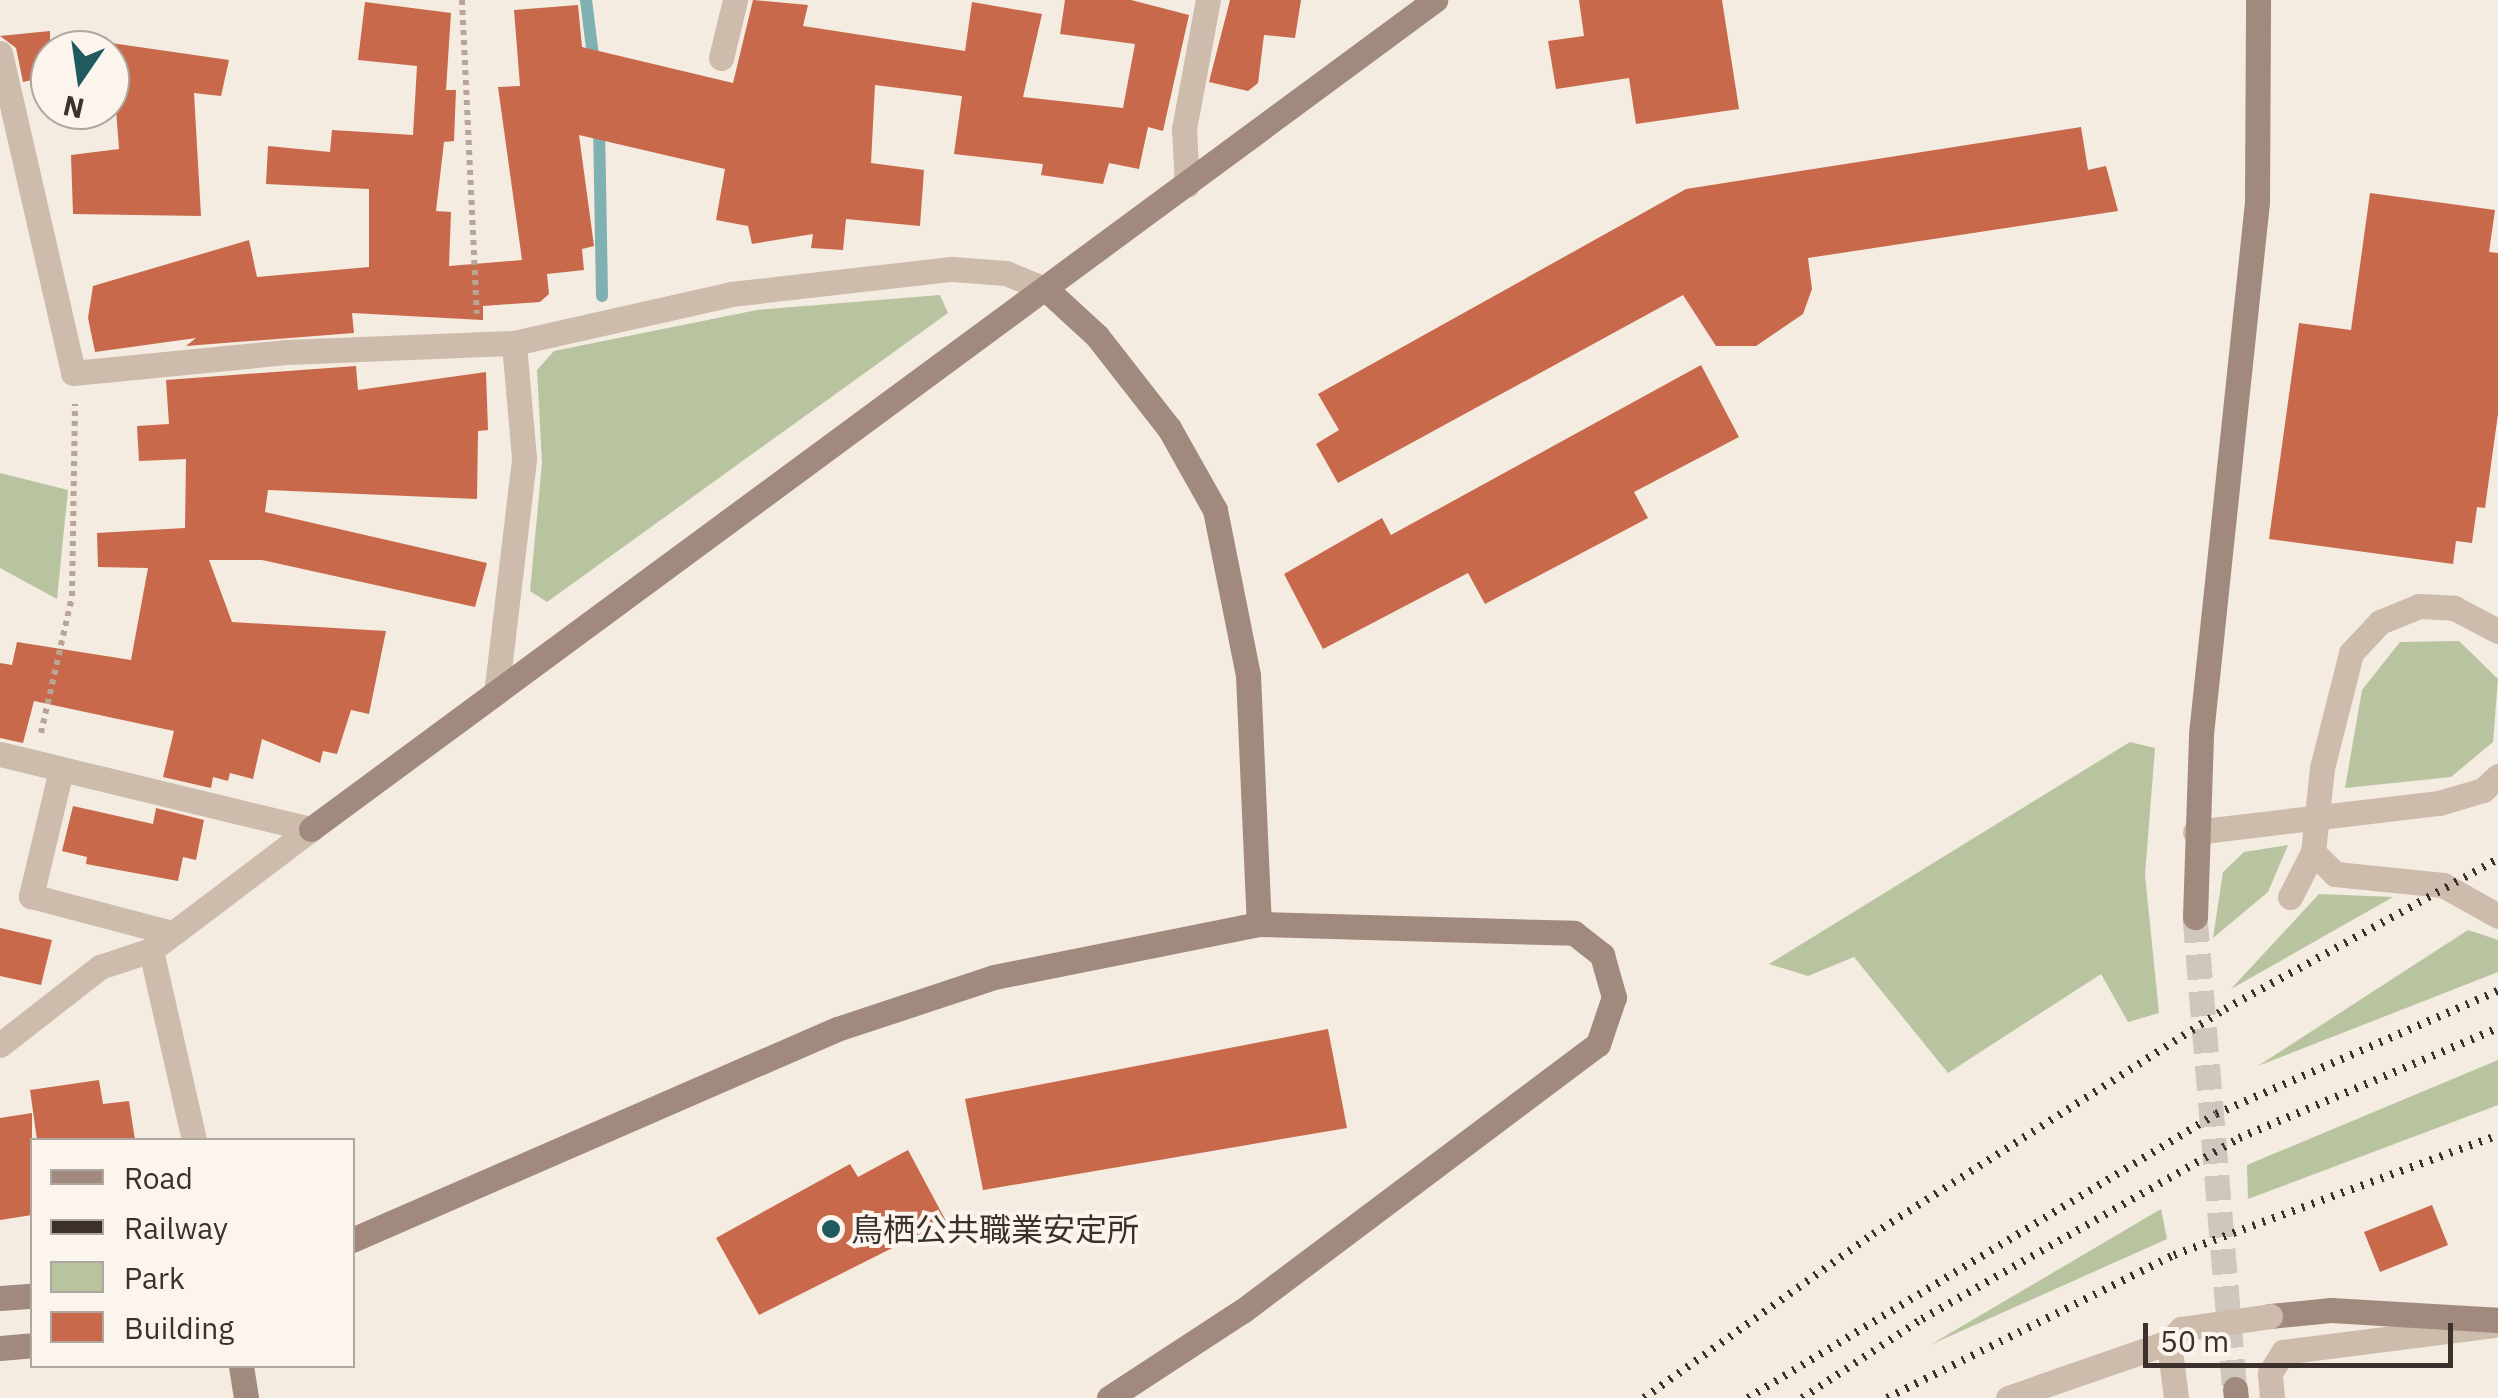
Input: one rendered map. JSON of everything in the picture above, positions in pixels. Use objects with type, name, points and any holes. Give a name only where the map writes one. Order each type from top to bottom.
[{"type":"street","points":[[721,58],[735,0]]},
{"type":"street","points":[[1187,185],[1184,129],[1208,0]]},
{"type":"street","points":[[0,1045],[100,968],[161,941],[497,686],[1046,290],[1435,0]]},
{"type":"street","points":[[2195,918],[2195,832],[2257,202],[2258,0]]},
{"type":"street","points":[[0,53],[73,372],[288,352],[514,344],[731,294],[952,268],[1006,273],[1046,290],[1097,336],[1169,428],[1215,510],[1248,675],[1259,924]]},
{"type":"street","points":[[497,686],[524,458],[514,344]]},
{"type":"street","points":[[2290,897],[2313,852],[2322,768],[2351,653],[2380,622],[2419,606],[2454,608],[2498,631]]},
{"type":"street","points":[[0,754],[311,829]]},
{"type":"street","points":[[61,770],[30,896],[161,941]]},
{"type":"street","points":[[2195,832],[2439,803],[2482,790],[2498,776]]},
{"type":"street","points":[[2313,852],[2334,874],[2443,884],[2498,916]]},
{"type":"street","points":[[355,1239],[837,1029],[994,977],[1259,924],[1574,933],[1602,955],[1614,996],[1598,1044],[1242,1311],[1109,1398]]},
{"type":"street","points":[[161,941],[194,1138]]},
{"type":"street","points":[[0,1298],[30,1296]]},
{"type":"street","points":[[2008,1398],[2175,1336],[2270,1316],[2330,1310],[2498,1322]]},
{"type":"street","points":[[2272,1398],[2270,1372],[2283,1352],[2498,1322]]},
{"type":"street","points":[[2175,1336],[2176,1398]]},
{"type":"street","points":[[0,1348],[30,1346]]},
{"type":"street","points":[[240,1368],[246,1398]]},
{"type":"path","points":[[462,0],[478,345]]},
{"type":"path","points":[[34,764],[72,596],[79,477],[73,372]]},
{"type":"green space","points":[[940,295],[948,313],[547,602],[530,591],[542,463],[537,370],[554,351],[757,310]]},
{"type":"green space","points":[[0,473],[68,490],[57,599],[0,568]]},
{"type":"green space","points":[[2459,641],[2498,679],[2493,742],[2451,777],[2345,788],[2362,690],[2400,642]]},
{"type":"green space","points":[[2130,742],[2155,748],[2145,875],[2159,1013],[2128,1022],[2101,974],[1948,1073],[1854,957],[1808,976],[1769,964]]},
{"type":"green space","points":[[2288,845],[2268,892],[2213,938],[2223,872],[2244,852]]},
{"type":"green space","points":[[2319,894],[2393,897],[2231,989]]},
{"type":"green space","points":[[2468,930],[2498,940],[2498,972],[2258,1066]]},
{"type":"green space","points":[[2498,1060],[2498,1105],[2248,1199],[2247,1165]]},
{"type":"green space","points":[[2161,1209],[2167,1239],[1930,1345]]},
{"type":"building","points":[[753,0],[808,5],[803,26],[965,51],[972,2],[1042,14],[1023,97],[1123,108],[1135,44],[1060,34],[1065,0],[1131,0],[1189,15],[1163,131],[1148,127],[1139,169],[1109,163],[1103,184],[1041,175],[1043,164],[954,154],[962,96],[875,85],[871,163],[924,170],[920,226],[846,219],[843,250],[811,248],[813,234],[752,244],[748,226],[716,220],[725,169],[579,135],[594,246],[582,249],[584,270],[547,274],[549,294],[540,302],[483,306],[483,320],[352,313],[354,333],[186,346],[196,338],[95,352],[88,318],[93,286],[249,240],[257,277],[369,267],[369,189],[266,184],[268,146],[330,152],[332,130],[413,135],[417,66],[358,60],[365,2],[451,13],[446,90],[456,90],[454,141],[444,142],[436,211],[451,212],[449,266],[522,260],[498,87],[520,86],[514,10],[578,5],[582,47],[733,83]]},
{"type":"building","points":[[1230,0],[1301,0],[1295,38],[1264,35],[1258,83],[1248,91],[1209,82]]},
{"type":"building","points":[[1579,0],[1722,0],[1739,109],[1636,124],[1629,78],[1556,89],[1548,41],[1584,36]]},
{"type":"building","points":[[30,33],[30,80],[23,82],[16,48],[0,36]]},
{"type":"building","points":[[130,46],[229,60],[221,96],[194,93],[201,216],[73,214],[71,155],[119,149],[118,130],[130,130]]},
{"type":"building","points":[[2081,127],[2088,170],[2106,166],[2118,211],[1808,258],[1812,289],[1803,314],[1756,346],[1716,346],[1683,295],[1338,483],[1316,444],[1339,430],[1318,394],[1686,189]]},
{"type":"building","points":[[2370,193],[2495,210],[2489,252],[2498,253],[2498,414],[2485,508],[2477,507],[2472,543],[2456,541],[2453,564],[2269,539],[2299,323],[2351,330]]},
{"type":"building","points":[[1701,365],[1739,437],[1634,492],[1648,518],[1485,604],[1468,573],[1323,649],[1284,574],[1382,518],[1391,535]]},
{"type":"building","points":[[356,366],[358,390],[486,372],[488,430],[478,431],[477,499],[268,490],[265,512],[487,563],[475,607],[262,560],[209,560],[232,622],[386,631],[369,714],[351,710],[337,754],[323,751],[320,763],[262,739],[253,779],[230,773],[228,781],[213,777],[211,788],[163,777],[174,731],[34,701],[23,743],[0,738],[0,663],[12,665],[17,642],[131,660],[148,568],[98,567],[97,533],[185,528],[186,459],[139,461],[137,426],[169,424],[166,380]]},
{"type":"building","points":[[73,806],[153,824],[156,808],[204,820],[196,860],[183,857],[178,881],[86,864],[87,857],[62,851]]},
{"type":"building","points":[[0,928],[52,940],[41,985],[0,976]]},
{"type":"building","points":[[1328,1029],[1347,1128],[983,1190],[965,1099]]},
{"type":"building","points":[[99,1080],[103,1104],[129,1101],[135,1138],[37,1138],[30,1090]]},
{"type":"building","points":[[32,1113],[30,1215],[0,1220],[0,1118]]},
{"type":"building","name":"鳥栖公共職業安定所","points":[[908,1150],[946,1221],[759,1315],[716,1238],[850,1164],[858,1177]]},
{"type":"building","points":[[2432,1205],[2448,1245],[2380,1272],[2364,1232]]},
{"type":"waterway","points":[[586,0],[594,64]]},
{"type":"waterway","points":[[599,124],[602,296]]},
{"type":"tunnel","points":[[2195,917],[2235,1389]]},
{"type":"railway","points":[[1644,1398],[1873,1234],[2225,1009],[2498,859]]},
{"type":"railway","points":[[1748,1398],[2216,1114],[2498,991]]},
{"type":"railway","points":[[1802,1398],[1922,1319],[2239,1138],[2498,1028]]},
{"type":"railway","points":[[1887,1398],[2174,1255],[2498,1135]]},
{"type":"place","name":"鳥栖公共職業安定所","points":[[831,1229]]}]
